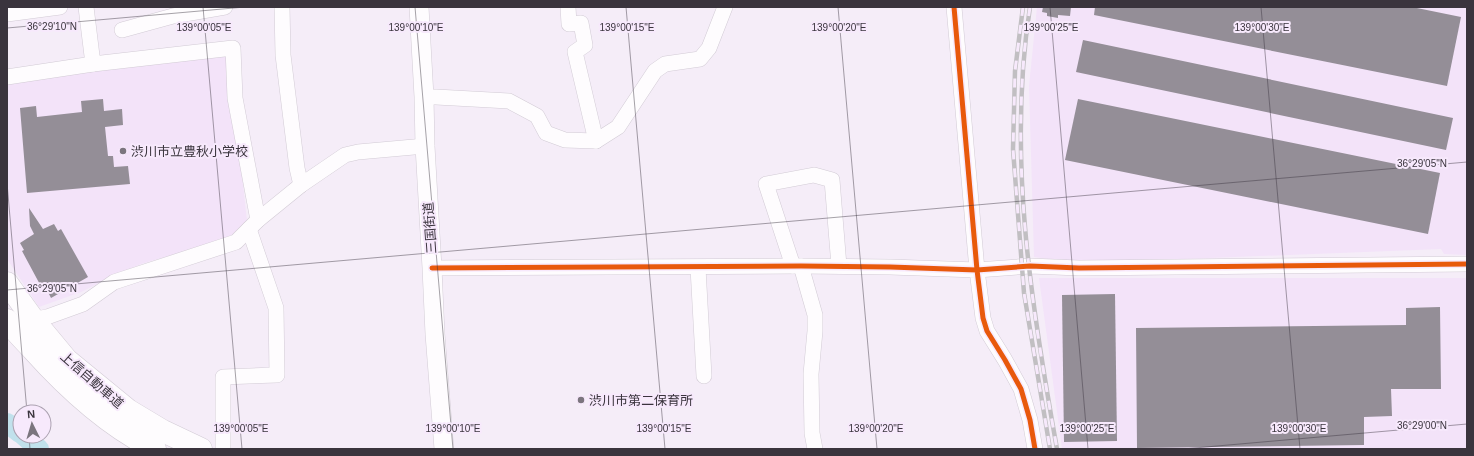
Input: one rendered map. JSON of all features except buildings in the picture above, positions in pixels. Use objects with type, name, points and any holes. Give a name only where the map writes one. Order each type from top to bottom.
[{"type":"highway","name":"上信自動車道","points":[[7,283],[33,319],[67,360],[99,388],[128,410],[201,449]]},
{"type":"highway","name":"上信自動車道","points":[[8,323],[55,375],[86,403],[119,428],[155,449]]},
{"type":"main road","name":"三国街道","points":[[419,7],[424,97],[424,146],[435,334],[444,449]]},
{"type":"street","points":[[7,14],[60,7]]},
{"type":"street","points":[[86,7],[93,64]]},
{"type":"street","points":[[122,30],[173,16],[225,7]]},
{"type":"street","points":[[282,7],[283,55],[297,168],[301,185]]},
{"type":"street","points":[[568,7],[569,24],[581,23],[585,45],[575,52],[596,141]]},
{"type":"street","points":[[424,97],[436,96],[509,101],[537,116],[546,132],[565,140],[596,141],[618,127],[655,71],[665,64],[700,59],[709,48],[725,7]]},
{"type":"street","points":[[954,7],[977,270],[983,318],[987,331],[1021,389],[1030,420],[1035,449]]},
{"type":"street","points":[[7,77],[93,64],[233,48],[235,98],[253,225],[276,308],[277,375],[223,377],[223,449]]},
{"type":"street","points":[[8,323],[47,317],[83,304],[114,282],[236,242],[253,225],[301,185],[345,155],[358,152],[424,146]]},
{"type":"street","points":[[815,449],[812,433],[811,374],[815,315],[766,184],[814,175],[832,180],[839,266]]},
{"type":"street","points":[[432,268],[698,268],[839,266],[977,270],[1030,266],[1079,268],[1467,264]]},
{"type":"street","points":[[698,268],[704,376]]},
{"type":"shaded area","points":[[1037,7],[1467,7],[1467,255],[1444,254],[1441,249],[1081,263],[1034,257],[1029,86]]},
{"type":"shaded area","name":"渋川市立豊秋小学校","points":[[229,56],[247,221],[228,238],[141,264],[81,292],[39,307],[7,259],[7,81]]},
{"type":"shaded area","points":[[1039,278],[1467,278],[1467,449],[1062,449]]},
{"type":"waterway","points":[[7,423],[12,427]]},
{"type":"waterway","points":[[33,444],[39,449]]},
{"type":"railway","points":[[1023,7],[1015,71],[1013,149],[1024,293],[1050,449]]},
{"type":"railway","points":[[1030,7],[1023,62],[1021,118],[1025,229],[1031,284],[1047,394],[1057,449]]},
{"type":"cycle path","points":[[954,7],[977,270],[1030,266],[1079,268],[1467,264]]},
{"type":"cycle path","points":[[432,268],[801,266],[977,270],[983,318],[987,331],[1021,389],[1030,420],[1035,449]]},
{"type":"place","name":"渋川市立豊秋小学校","points":[[123,151]]},
{"type":"place","name":"渋川市第二保育所","points":[[581,400]]}]
